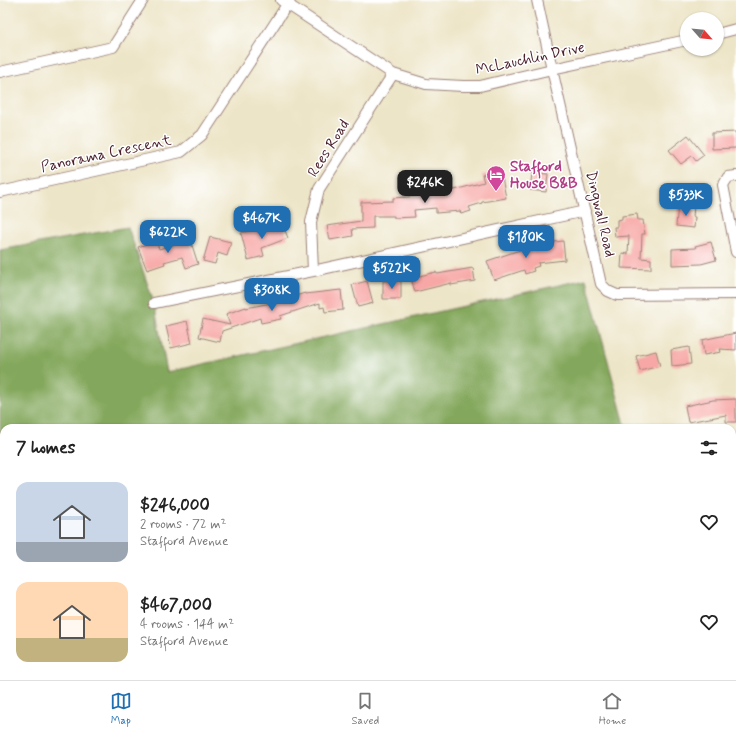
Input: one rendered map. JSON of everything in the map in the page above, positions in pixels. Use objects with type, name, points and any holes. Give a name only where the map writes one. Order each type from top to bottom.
[{"type":"street","points":[[0,72],[113,47],[143,0]]},
{"type":"street","name":"Dingwall Road","points":[[537,0],[601,284],[608,291],[617,295],[736,294]]},
{"type":"street","name":"McLauchlin Drive","points":[[286,1],[393,74],[426,84],[480,86],[680,42]]},
{"type":"street","name":"Panorama Crescent","points":[[0,192],[181,152],[202,135],[286,1]]},
{"type":"street","points":[[724,32],[736,29]]},
{"type":"street","name":"Rees Road","points":[[313,271],[311,222],[319,189],[393,74]]},
{"type":"street","points":[[736,176],[728,177],[723,185],[736,252]]},
{"type":"street","points":[[154,304],[313,271],[585,210]]},
{"type":"green space","points":[[128,227],[154,303],[167,372],[586,279],[625,424],[0,424],[0,250]]},
{"type":"building","points":[[736,132],[736,148],[712,149],[712,133]]},
{"type":"building","points":[[688,135],[704,155],[696,161],[692,156],[681,164],[669,150]]},
{"type":"building","points":[[501,172],[506,198],[482,202],[469,207],[471,211],[461,214],[460,211],[436,213],[436,208],[414,210],[415,217],[394,218],[394,216],[373,216],[373,228],[352,229],[353,236],[330,240],[327,226],[361,221],[361,202],[393,201],[393,198],[432,195],[432,190],[447,189],[447,192],[484,182],[482,175]]},
{"type":"building","points":[[532,173],[548,174],[546,192],[530,190]]},
{"type":"building","points":[[678,205],[694,206],[694,228],[676,226]]},
{"type":"building","points":[[637,214],[638,220],[643,220],[645,234],[642,234],[641,258],[651,259],[651,269],[621,268],[622,253],[628,254],[629,236],[615,237],[614,227],[617,227],[617,220],[622,219],[622,216]]},
{"type":"building","points":[[282,223],[288,238],[262,248],[264,256],[248,260],[241,233],[257,229],[258,232]]},
{"type":"building","points":[[210,237],[231,242],[227,256],[218,253],[215,264],[203,261]]},
{"type":"building","points":[[190,239],[198,264],[186,268],[182,257],[164,262],[165,264],[147,270],[138,247],[156,241],[159,249]]},
{"type":"building","points":[[563,241],[565,260],[538,263],[539,266],[533,268],[534,271],[525,274],[524,270],[494,280],[487,261],[538,244]]},
{"type":"building","points":[[711,242],[716,260],[701,264],[672,265],[672,249],[696,248],[695,246]]},
{"type":"building","points":[[473,268],[475,281],[451,285],[451,283],[415,292],[411,278],[436,272],[437,274]]},
{"type":"building","points":[[367,281],[373,303],[358,307],[352,285]]},
{"type":"building","points":[[383,281],[401,281],[401,299],[383,299]]},
{"type":"building","points":[[341,290],[343,310],[325,312],[324,307],[320,308],[320,303],[280,316],[281,319],[261,323],[260,318],[222,331],[220,342],[199,337],[203,319],[230,325],[226,314],[246,307],[287,300],[286,299],[305,293]]},
{"type":"building","points":[[187,321],[192,343],[171,348],[166,326]]},
{"type":"building","points":[[736,333],[736,350],[720,349],[721,352],[704,355],[702,340]]},
{"type":"building","points":[[689,347],[691,364],[672,366],[671,350]]},
{"type":"building","points":[[656,351],[660,366],[640,371],[636,356]]},
{"type":"building","points":[[736,399],[736,422],[726,422],[726,415],[688,422],[685,406],[713,400]]},
{"type":"place","name":"Stafford House B&B","points":[[496,192]]}]
